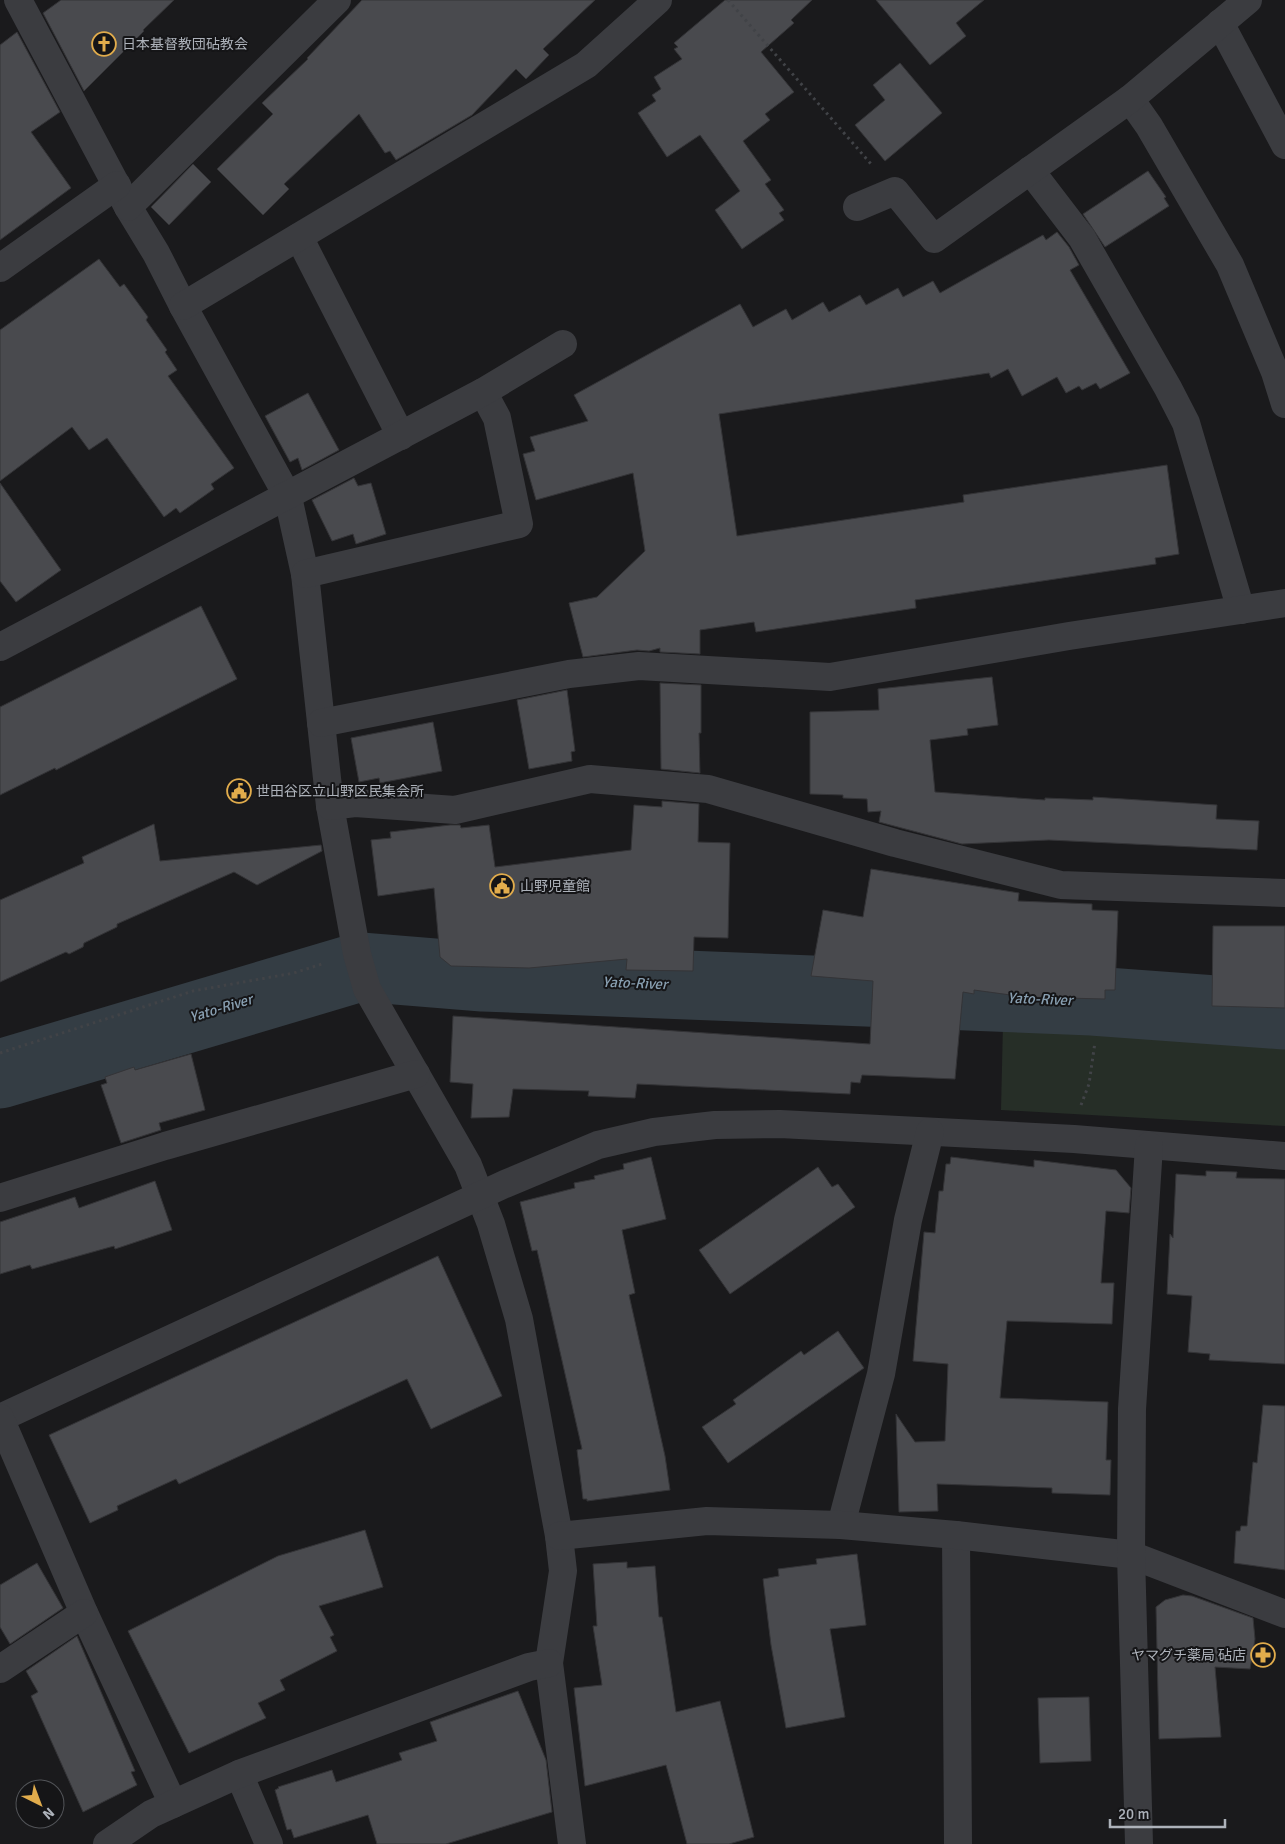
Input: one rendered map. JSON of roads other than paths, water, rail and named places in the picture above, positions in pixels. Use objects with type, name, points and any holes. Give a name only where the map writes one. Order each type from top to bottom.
[{"type":"street","points":[[0,14],[19,0],[123,196],[156,253],[288,497],[305,574],[330,806],[357,954],[367,989],[468,1165],[491,1224],[520,1318],[559,1536],[563,1571],[549,1663],[572,1844]]},
{"type":"street","points":[[0,268],[123,196],[337,0]]},
{"type":"street","points":[[183,306],[586,65],[658,0]]},
{"type":"street","points":[[857,207],[895,191],[934,239],[1130,99],[1248,0]]},
{"type":"street","points":[[1220,23],[1285,145]]},
{"type":"street","points":[[1130,99],[1149,126],[1230,265],[1275,372],[1285,404]]},
{"type":"street","points":[[1030,170],[1082,238],[1186,423],[1241,610]]},
{"type":"street","points":[[299,237],[401,436]]},
{"type":"street","points":[[0,647],[288,497],[483,392],[563,344]]},
{"type":"street","points":[[305,574],[519,524],[497,418],[483,392]]},
{"type":"street","points":[[321,723],[570,674],[638,666],[830,677],[1069,636],[1285,603]]},
{"type":"street","points":[[330,806],[355,803],[455,810],[590,779],[708,789],[895,842],[1062,885],[1285,893]]},
{"type":"street","points":[[0,1198],[165,1146],[416,1074]]},
{"type":"street","points":[[173,1804],[84,1613],[0,1418],[547,1166],[598,1145],[654,1132],[715,1125],[780,1124],[1074,1139],[1285,1156]]},
{"type":"street","points":[[841,1525],[881,1374],[908,1220],[930,1132]]},
{"type":"street","points":[[1140,1844],[1132,1555],[1132,1409],[1149,1146]]},
{"type":"street","points":[[559,1536],[707,1521],[841,1525],[956,1535],[1132,1555],[1285,1614]]},
{"type":"street","points":[[956,1535],[958,1844]]},
{"type":"street","points":[[0,1669],[84,1613]]},
{"type":"street","points":[[107,1844],[151,1814],[239,1774],[529,1666],[549,1663]]},
{"type":"street","points":[[239,1774],[269,1844]]},
{"type":"waterway","name":"Yato-River","points":[[0,1074],[360,967],[483,977],[1092,1001],[1285,1015]]},
{"type":"place","name":"日本基督教団砧教会","points":[[104,44]]},
{"type":"place","name":"世田谷区立山野区民集会所","points":[[239,791]]},
{"type":"place","name":"山野児童館","points":[[502,886]]},
{"type":"place","name":"ヤマグチ薬局 砧店","points":[[1263,1655]]}]
